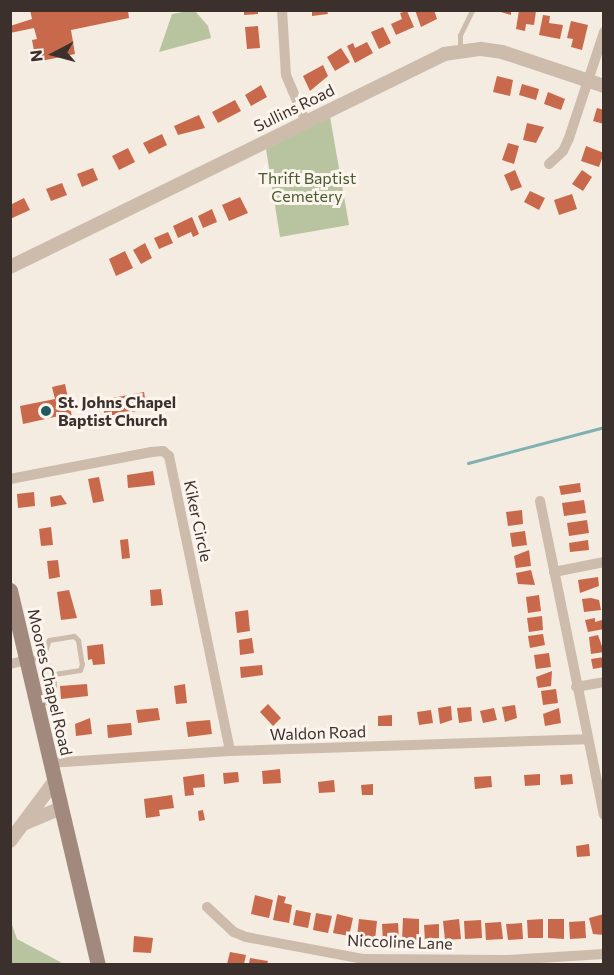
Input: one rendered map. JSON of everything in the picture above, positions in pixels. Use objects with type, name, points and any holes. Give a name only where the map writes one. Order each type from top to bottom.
[{"type":"main road","name":"Moores Chapel Road","points":[[10,590],[98,964]]},
{"type":"street","points":[[282,10],[285,75],[305,120]]},
{"type":"street","points":[[549,164],[563,151],[589,81],[603,32]]},
{"type":"street","name":"Sullins Road","points":[[10,267],[430,59],[460,50],[502,52],[603,86]]},
{"type":"street","name":"Kiker Circle","points":[[10,479],[151,452],[163,451],[169,456],[230,751]]},
{"type":"street","points":[[540,501],[576,687],[603,807]]},
{"type":"street","points":[[554,572],[603,562]]},
{"type":"street","points":[[10,664],[27,660]]},
{"type":"street","points":[[576,687],[603,682]]},
{"type":"street","name":"Waldon Road","points":[[49,763],[230,751],[587,739]]},
{"type":"street","points":[[10,841],[54,782]]},
{"type":"street","points":[[23,824],[61,808]]},
{"type":"street","name":"Niccoline Lane","points":[[207,907],[234,932],[246,937],[364,962],[507,962],[603,954]]},
{"type":"lane","points":[[460,50],[460,36],[472,10]]},
{"type":"lane","points":[[43,657],[49,640],[74,636],[78,640],[82,664],[80,670],[54,674]]},
{"type":"lane","points":[[27,660],[43,657]]},
{"type":"lane","points":[[37,706],[54,699],[54,674],[43,657]]},
{"type":"green space","points":[[194,10],[208,26],[211,38],[159,52],[172,14]]},
{"type":"green space","name":"Thrift Baptist Cemetery","points":[[330,117],[349,225],[280,237],[266,149]]},
{"type":"green space","points":[[11,922],[17,939],[64,964],[11,964]]},
{"type":"building","points":[[30,10],[128,10],[129,18],[71,30],[75,54],[36,62],[32,40],[37,39],[34,28],[10,33],[10,26],[32,19]]},
{"type":"building","points":[[244,10],[258,10],[258,14],[244,15]]},
{"type":"building","points":[[312,10],[327,10],[328,14],[312,16]]},
{"type":"building","points":[[415,10],[434,10],[437,19],[421,27]]},
{"type":"building","points":[[494,10],[511,10],[511,15]]},
{"type":"building","points":[[519,10],[536,11],[534,25],[526,24],[525,31],[516,29]]},
{"type":"building","points":[[407,11],[414,27],[396,35],[391,24],[402,19],[400,13]]},
{"type":"building","points":[[543,15],[550,16],[549,23],[563,25],[560,39],[539,35]]},
{"type":"building","points":[[571,21],[588,25],[582,50],[571,47],[573,39],[567,38]]},
{"type":"building","points":[[258,26],[260,48],[247,49],[245,27]]},
{"type":"building","points":[[383,27],[391,43],[379,49],[371,32]]},
{"type":"building","points":[[367,42],[373,53],[355,63],[347,46],[353,43],[355,48]]},
{"type":"building","points":[[341,48],[350,62],[335,71],[327,57]]},
{"type":"building","points":[[323,65],[328,76],[310,91],[303,76]]},
{"type":"building","points":[[497,76],[513,80],[510,96],[493,92]]},
{"type":"building","points":[[522,84],[539,89],[536,100],[519,95]]},
{"type":"building","points":[[261,85],[267,97],[251,106],[245,95]]},
{"type":"building","points":[[548,92],[565,99],[561,110],[544,104]]},
{"type":"building","points":[[235,100],[241,111],[218,123],[212,112]]},
{"type":"building","points":[[597,108],[604,110],[604,124],[593,121]]},
{"type":"building","points":[[199,115],[205,128],[178,135],[174,126]]},
{"type":"building","points":[[527,123],[544,127],[536,143],[523,140]]},
{"type":"building","points":[[162,134],[167,145],[149,154],[143,143]]},
{"type":"building","points":[[508,143],[519,146],[514,164],[502,160]]},
{"type":"building","points":[[586,146],[604,153],[599,167],[581,161]]},
{"type":"building","points":[[128,148],[135,162],[119,170],[112,156]]},
{"type":"building","points":[[93,168],[98,180],[82,187],[77,174]]},
{"type":"building","points":[[515,170],[522,187],[511,191],[504,175]]},
{"type":"building","points":[[582,170],[592,177],[583,191],[572,184]]},
{"type":"building","points":[[62,183],[67,195],[51,201],[46,189]]},
{"type":"building","points":[[530,191],[545,198],[539,210],[524,202]]},
{"type":"building","points":[[572,194],[577,209],[559,215],[554,200]]},
{"type":"building","points":[[240,197],[248,213],[229,221],[222,205]]},
{"type":"building","points":[[24,198],[30,210],[10,219],[10,205]]},
{"type":"building","points":[[212,209],[217,222],[203,228],[198,216]]},
{"type":"building","points":[[192,217],[199,234],[193,237],[191,232],[178,238],[173,226]]},
{"type":"building","points":[[168,232],[173,243],[159,249],[154,238]]},
{"type":"building","points":[[145,243],[152,258],[141,264],[133,250]]},
{"type":"building","points":[[125,251],[133,268],[116,276],[109,259]]},
{"type":"building","name":"St. Johns Chapel Baptist Church","points":[[65,384],[74,426],[62,428],[59,416],[23,424],[20,406],[55,399],[52,387]]},
{"type":"building","points":[[144,392],[147,409],[105,417],[102,400]]},
{"type":"building","points":[[153,471],[155,485],[128,488],[127,475]]},
{"type":"building","points":[[99,477],[104,501],[93,503],[88,479]]},
{"type":"building","points":[[580,483],[581,492],[561,495],[559,486]]},
{"type":"building","points":[[34,492],[35,506],[18,508],[17,494]]},
{"type":"building","points":[[61,495],[67,504],[51,507],[50,497]]},
{"type":"building","points":[[584,500],[586,513],[564,516],[562,503]]},
{"type":"building","points":[[522,510],[523,524],[508,526],[506,512]]},
{"type":"building","points":[[587,520],[589,533],[569,536],[567,523]]},
{"type":"building","points":[[51,527],[53,545],[41,546],[39,529]]},
{"type":"building","points":[[525,531],[527,545],[512,547],[510,533]]},
{"type":"building","points":[[128,539],[130,558],[122,559],[120,540]]},
{"type":"building","points":[[588,540],[589,550],[570,552],[569,543]]},
{"type":"building","points":[[529,550],[531,566],[516,568],[514,556]]},
{"type":"building","points":[[58,560],[60,577],[49,579],[47,561]]},
{"type":"building","points":[[531,570],[535,585],[518,584],[516,573]]},
{"type":"building","points":[[598,577],[599,586],[580,593],[578,580]]},
{"type":"building","points":[[161,589],[163,605],[151,606],[150,590]]},
{"type":"building","points":[[69,590],[77,618],[61,620],[57,592]]},
{"type":"building","points":[[539,595],[541,611],[528,613],[526,597]]},
{"type":"building","points":[[582,599],[599,600],[601,610],[584,612]]},
{"type":"building","points":[[248,610],[250,631],[237,633],[235,612]]},
{"type":"building","points":[[542,616],[543,630],[529,632],[527,618]]},
{"type":"building","points":[[595,618],[595,622],[602,620],[604,629],[588,632],[585,620]]},
{"type":"building","points":[[543,634],[545,645],[530,648],[528,636]]},
{"type":"building","points":[[598,635],[604,652],[591,654],[589,637]]},
{"type":"building","points":[[252,638],[254,653],[240,655],[239,640]]},
{"type":"building","points":[[103,644],[105,664],[93,665],[92,659],[88,660],[87,646]]},
{"type":"building","points":[[549,653],[551,667],[536,669],[534,655]]},
{"type":"building","points":[[604,657],[604,667],[593,669],[591,659]]},
{"type":"building","points":[[262,665],[263,675],[241,678],[240,667]]},
{"type":"building","points":[[552,671],[551,686],[538,688],[536,677]]},
{"type":"building","points":[[87,684],[88,696],[61,699],[60,686]]},
{"type":"building","points":[[185,684],[187,703],[176,704],[174,686]]},
{"type":"building","points":[[556,689],[558,703],[543,705],[541,691]]},
{"type":"building","points":[[268,704],[281,718],[273,726],[260,712]]},
{"type":"building","points":[[515,705],[517,718],[505,722],[502,707]]},
{"type":"building","points":[[451,706],[452,720],[440,724],[438,708]]},
{"type":"building","points":[[471,707],[472,721],[459,723],[457,708]]},
{"type":"building","points":[[158,708],[160,720],[138,723],[136,710]]},
{"type":"building","points":[[494,708],[497,720],[483,723],[480,711]]},
{"type":"building","points":[[559,708],[561,723],[545,726],[543,714]]},
{"type":"building","points":[[431,710],[433,723],[419,725],[417,712]]},
{"type":"building","points":[[392,715],[392,726],[378,726],[378,716]]},
{"type":"building","points":[[90,718],[92,734],[76,736],[75,724]]},
{"type":"building","points":[[210,720],[212,734],[188,737],[186,722]]},
{"type":"building","points":[[131,723],[132,735],[108,738],[107,725]]},
{"type":"building","points":[[280,769],[281,783],[263,784],[262,771]]},
{"type":"building","points":[[238,772],[239,782],[224,784],[223,773]]},
{"type":"building","points":[[204,774],[205,787],[193,788],[194,795],[185,796],[183,777]]},
{"type":"building","points":[[540,774],[540,785],[525,786],[524,775]]},
{"type":"building","points":[[572,774],[573,784],[561,785],[560,775]]},
{"type":"building","points":[[491,776],[492,787],[475,789],[474,777]]},
{"type":"building","points":[[334,780],[335,792],[319,793],[318,782]]},
{"type":"building","points":[[373,784],[373,795],[362,795],[361,785]]},
{"type":"building","points":[[172,795],[174,808],[159,810],[160,816],[146,818],[144,799]]},
{"type":"building","points":[[203,810],[205,820],[199,821],[198,811]]},
{"type":"building","points":[[589,844],[590,856],[577,857],[576,846]]},
{"type":"building","points":[[255,895],[273,900],[269,918],[251,914]]},
{"type":"building","points":[[278,895],[286,897],[284,903],[292,905],[289,923],[273,920]]},
{"type":"building","points":[[296,910],[311,913],[308,928],[293,925]]},
{"type":"building","points":[[316,913],[332,916],[328,933],[313,930]]},
{"type":"building","points":[[337,914],[353,918],[349,936],[333,933]]},
{"type":"building","points":[[604,914],[604,935],[593,934],[589,918]]},
{"type":"building","points":[[403,918],[419,919],[419,940],[402,940]]},
{"type":"building","points":[[359,919],[377,921],[375,940],[357,937]]},
{"type":"building","points":[[459,919],[461,939],[445,940],[443,921]]},
{"type":"building","points":[[543,919],[543,938],[528,938],[527,920]]},
{"type":"building","points":[[548,919],[564,919],[564,939],[548,938]]},
{"type":"building","points":[[481,920],[482,938],[465,939],[464,921]]},
{"type":"building","points":[[585,921],[586,938],[570,939],[569,922]]},
{"type":"building","points":[[501,922],[503,939],[486,940],[485,923]]},
{"type":"building","points":[[398,923],[399,940],[383,941],[382,924]]},
{"type":"building","points":[[522,923],[523,939],[508,940],[506,924]]},
{"type":"building","points":[[439,924],[439,940],[425,941],[424,925]]},
{"type":"building","points":[[134,936],[153,938],[151,953],[133,952]]},
{"type":"building","points":[[230,952],[246,955],[244,964],[227,964]]},
{"type":"building","points":[[250,958],[268,961],[267,964],[249,964]]},
{"type":"waterway","points":[[468,463],[604,427]]},
{"type":"place","name":"St. Johns Chapel Baptist Church","points":[[46,411]]}]
